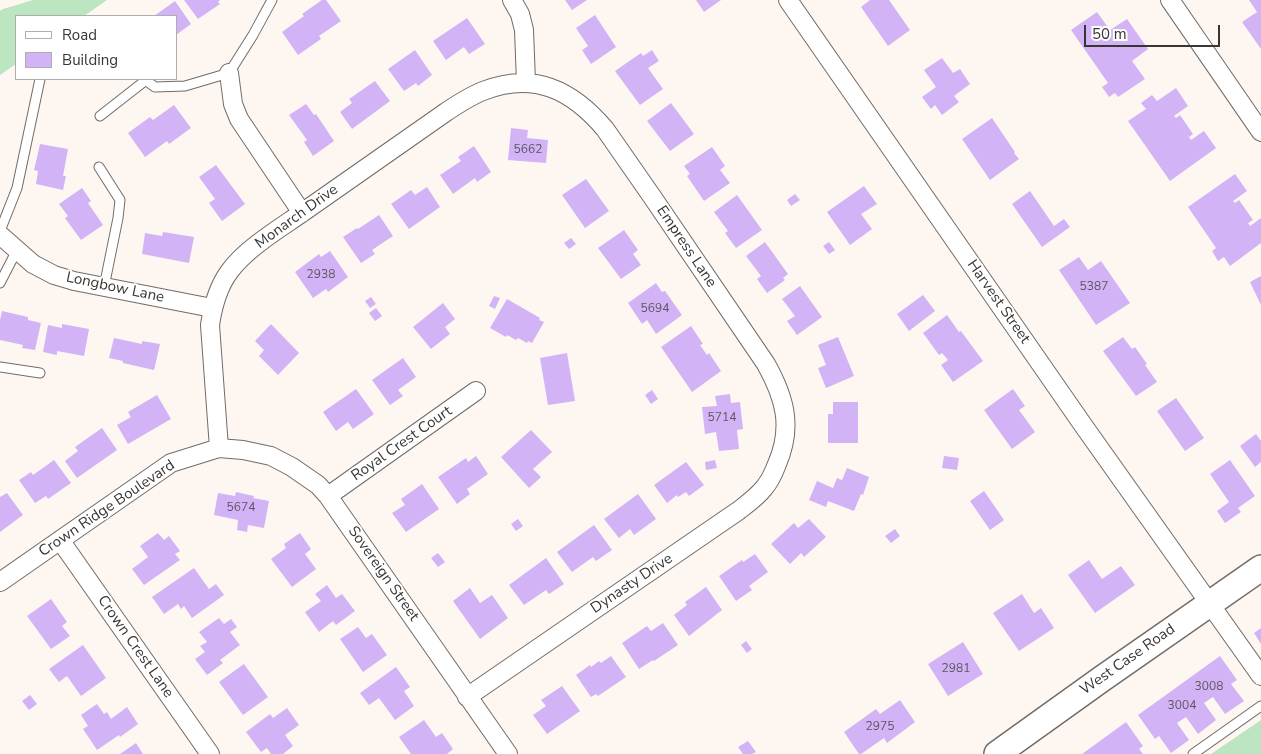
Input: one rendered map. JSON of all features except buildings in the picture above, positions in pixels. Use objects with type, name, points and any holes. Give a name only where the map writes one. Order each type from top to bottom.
[{"type":"main road","name":"West Case Road","points":[[997,754],[1261,568]]},
{"type":"street","points":[[512,0],[520,14],[524,30],[526,82]]},
{"type":"street","name":"Harvest Street","points":[[788,0],[1083,425],[1261,676]]},
{"type":"street","points":[[1170,0],[1261,132]]},
{"type":"street","points":[[229,73],[233,104],[239,119],[302,213]]},
{"type":"street","name":"Monarch Drive","points":[[219,448],[210,325],[212,308],[217,293],[230,270],[246,254],[302,213],[446,112],[484,91],[526,82]]},
{"type":"street","name":"Empress Lane","points":[[526,82],[541,84],[557,90],[589,113],[605,129],[653,198],[766,364],[773,378],[780,393],[786,420],[786,438],[781,456]]},
{"type":"street","name":"Longbow Lane","points":[[0,233],[33,264],[54,275],[74,282],[212,308]]},
{"type":"street","name":"Royal Crest Court","points":[[328,496],[476,391]]},
{"type":"street","name":"Sovereign Street","points":[[219,448],[244,450],[272,456],[318,485],[328,496],[508,754]]},
{"type":"street","name":"Crown Ridge Boulevard","points":[[0,582],[171,463],[219,448]]},
{"type":"street","name":"Dynasty Drive","points":[[468,697],[738,511],[764,488],[781,456]]},
{"type":"street","name":"Crown Crest Lane","points":[[60,540],[210,754]]},
{"type":"lane","points":[[100,116],[145,80],[155,87],[185,86],[229,73],[272,0]]},
{"type":"lane","points":[[0,233],[17,188],[40,80]]},
{"type":"lane","points":[[99,167],[120,200],[104,287]]},
{"type":"lane","points":[[0,283],[17,250]]},
{"type":"lane","points":[[0,367],[40,373]]},
{"type":"lane","points":[[1193,754],[1261,706]]},
{"type":"green space","points":[[33,0],[107,0],[85,15],[15,15],[15,65],[0,75],[0,11]]},
{"type":"green space","points":[[1261,720],[1261,754],[1211,754]]}]
